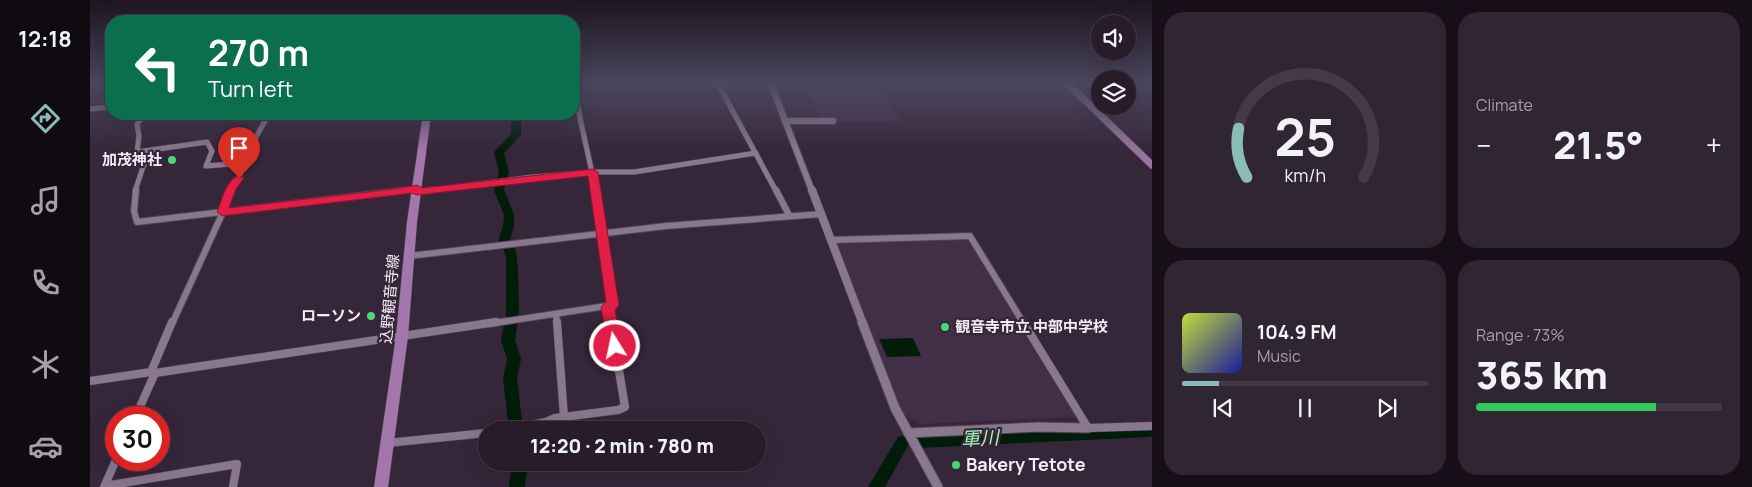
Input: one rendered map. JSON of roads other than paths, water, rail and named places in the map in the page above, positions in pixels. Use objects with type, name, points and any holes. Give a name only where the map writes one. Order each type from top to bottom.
[{"type":"main road","points":[[1092,107],[1152,165]]},
{"type":"main road","name":"込野観音寺線","points":[[381,487],[402,336],[409,256],[426,120]]},
{"type":"street","points":[[732,107],[789,215]]},
{"type":"street","points":[[780,107],[895,408],[938,487]]},
{"type":"street","points":[[90,109],[105,108]]},
{"type":"street","points":[[140,120],[137,124],[139,136],[137,152],[152,151],[181,144],[207,142],[212,151],[206,166],[243,163]]},
{"type":"street","points":[[140,406],[187,287],[222,212],[231,188],[239,178],[243,163],[265,120]]},
{"type":"street","points":[[90,380],[613,305],[604,234],[593,172],[580,120]]},
{"type":"street","points":[[785,121],[834,121]]},
{"type":"street","points":[[152,151],[141,170],[134,197],[135,220],[143,222],[417,190],[593,172],[634,172],[756,153]]},
{"type":"street","points":[[409,256],[789,215],[821,214]]},
{"type":"street","points":[[831,240],[970,236],[1088,428]]},
{"type":"street","points":[[547,421],[618,410],[625,407],[608,307]]},
{"type":"street","points":[[556,314],[564,417]]},
{"type":"street","points":[[908,433],[1039,427],[1152,426]]},
{"type":"street","points":[[387,442],[478,434]]},
{"type":"street","points":[[105,486],[237,464],[233,487]]},
{"type":"street","points":[[105,486],[111,471]]},
{"type":"waterway","points":[[506,244],[504,241],[509,226],[509,215],[499,190],[504,172],[499,152],[516,135],[516,123],[518,120]]},
{"type":"waterway","points":[[509,247],[512,269],[512,318]]},
{"type":"waterway","points":[[510,323],[508,340],[514,359],[510,378],[515,421]]},
{"type":"waterway","name":"軍川","points":[[1049,435],[1150,430]]},
{"type":"waterway","name":"軍川","points":[[918,441],[1042,435]]},
{"type":"waterway","name":"軍川","points":[[876,487],[903,442]]},
{"type":"waterway","points":[[517,487],[519,471]]},
{"type":"place","name":"加茂神社","points":[[172,160]]},
{"type":"place","name":"ローソン","points":[[371,316]]},
{"type":"place","name":"観音寺市立 中部中学校","points":[[945,327]]},
{"type":"place","name":"Bakery Tetote","points":[[956,465]]}]
